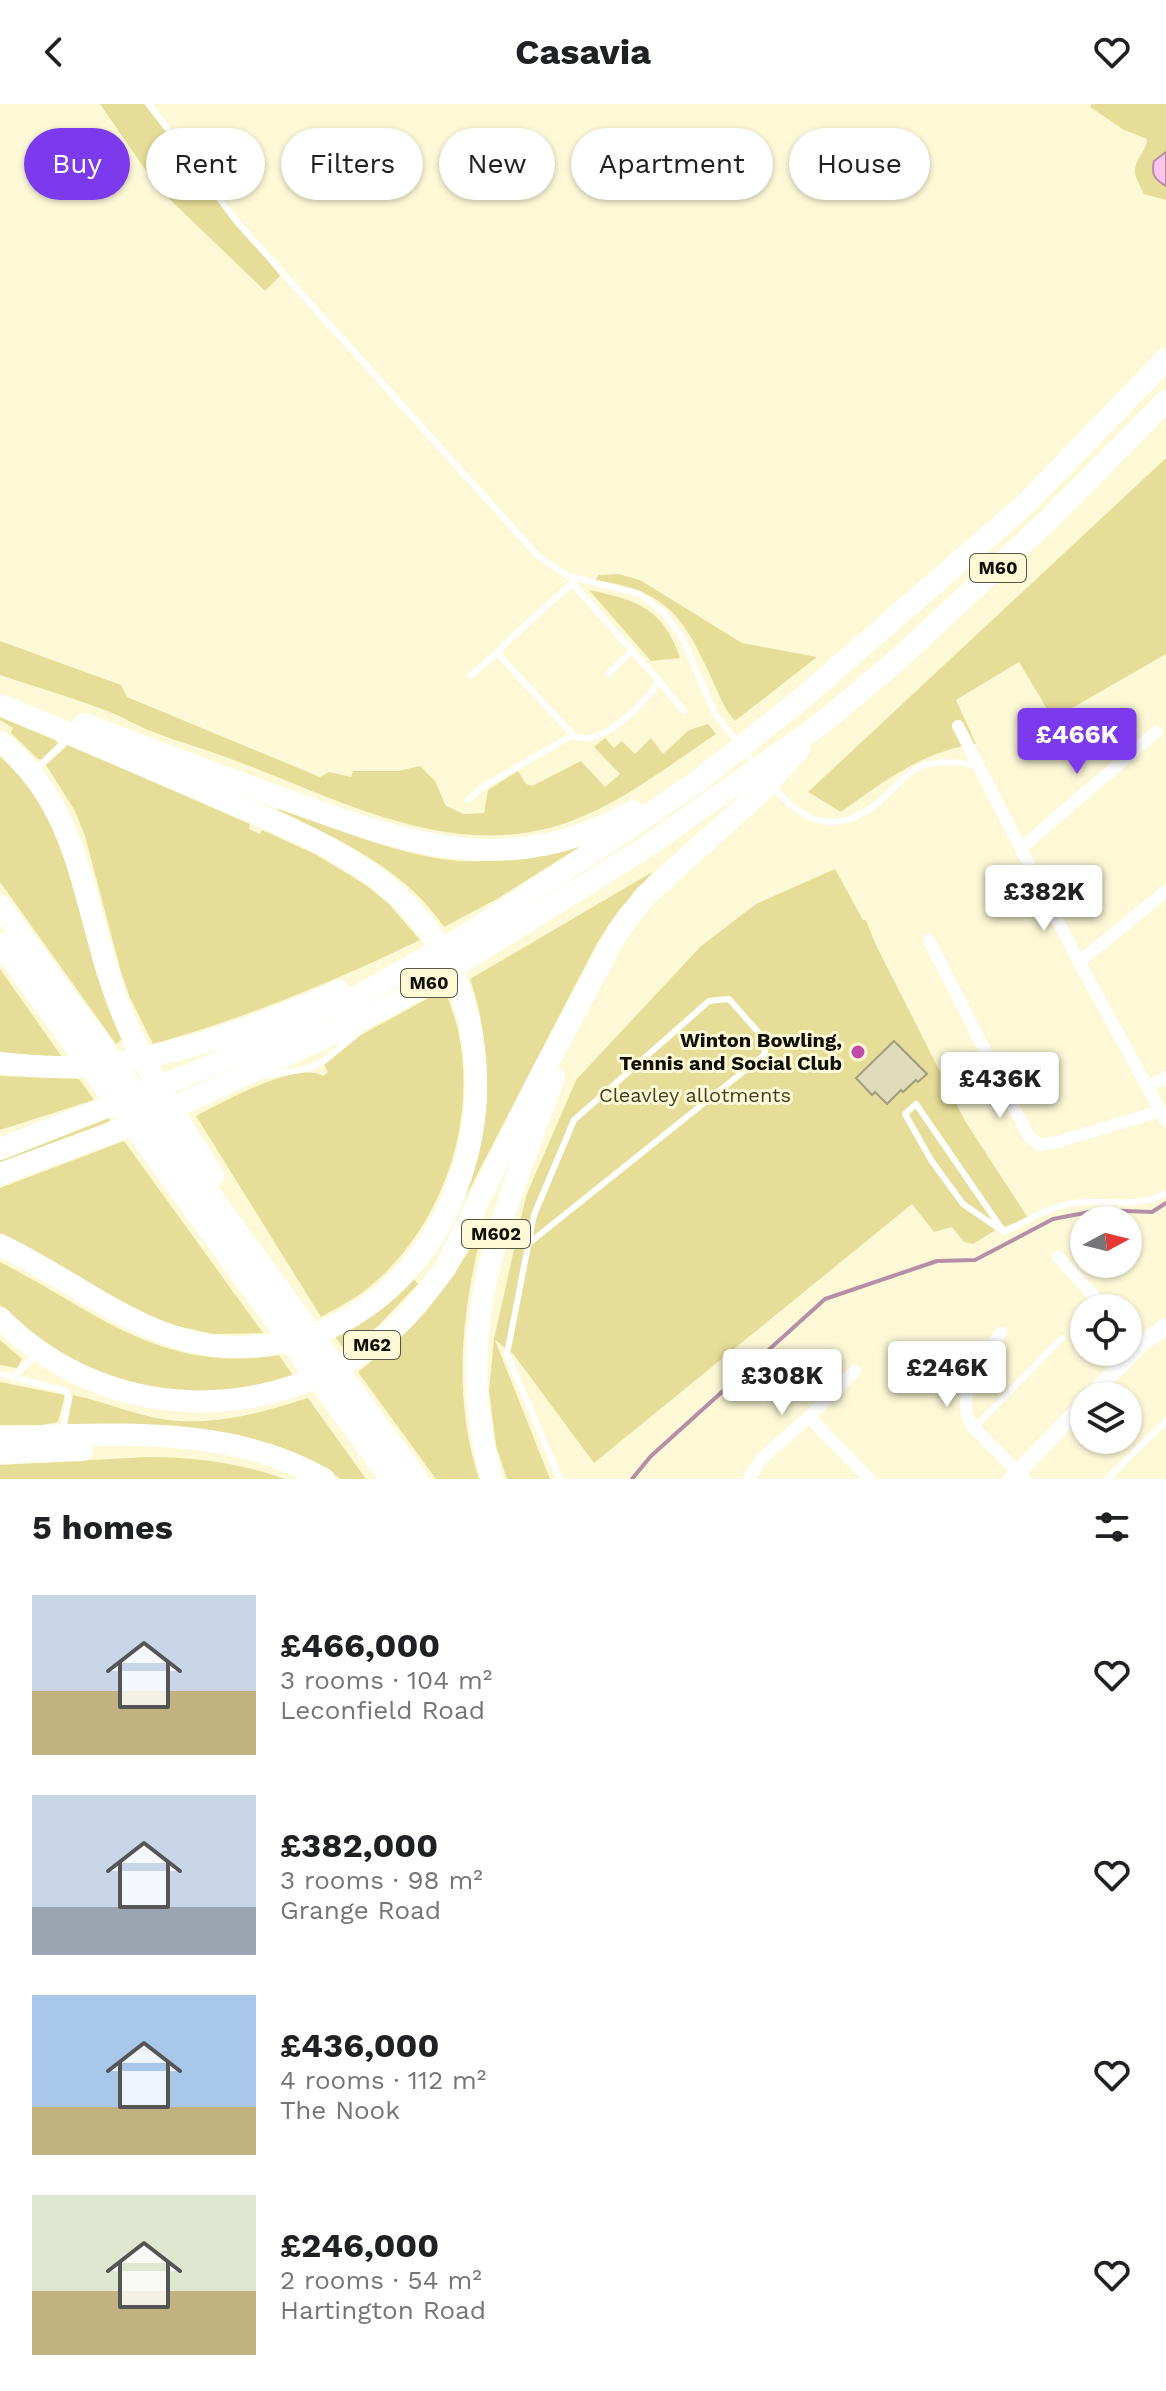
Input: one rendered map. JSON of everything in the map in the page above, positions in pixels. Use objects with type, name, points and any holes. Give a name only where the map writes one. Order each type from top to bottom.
[{"type":"highway","name":"M60","points":[[0,1149],[268,1041],[393,979],[465,936],[698,781],[800,700],[1027,503],[1166,359]]},
{"type":"highway","name":"M60","points":[[0,1174],[108,1134],[235,1080],[387,1007],[619,864],[821,724],[1005,562],[1166,401]]},
{"type":"highway","name":"M60","points":[[0,692],[361,827],[442,847],[496,851],[540,846],[602,827],[675,788],[762,729]]},
{"type":"highway","name":"M60","points":[[0,705],[320,843],[390,890],[406,904],[447,961],[471,1025],[477,1072],[475,1118],[464,1169],[447,1211],[414,1262],[385,1293],[357,1313],[327,1327],[278,1343],[244,1347],[207,1345],[144,1327],[0,1245]]},
{"type":"highway","name":"M60","points":[[581,1000],[618,931],[645,896],[757,795],[821,724]]},
{"type":"highway","points":[[0,742],[32,772],[49,796],[71,843],[110,980],[137,1048],[163,1133]]},
{"type":"highway","points":[[0,906],[107,1052],[289,1322],[339,1390],[417,1479]]},
{"type":"highway","name":"M60","points":[[0,1063],[63,1067],[96,1064],[203,1043],[319,1000],[465,936]]},
{"type":"highway","points":[[0,943],[82,1056],[163,1133],[281,1291],[289,1322]]},
{"type":"highway","name":"M62","points":[[0,1318],[39,1352],[65,1369],[143,1397],[238,1400],[274,1393],[312,1379],[370,1346],[404,1319],[446,1267],[581,1000]]},
{"type":"highway","name":"M602","points":[[492,1479],[481,1434],[475,1387],[476,1334],[482,1288],[497,1232],[581,1000]]},
{"type":"highway","points":[[339,1390],[391,1479]]},
{"type":"highway","points":[[0,1437],[182,1435],[277,1457],[324,1479]]},
{"type":"highway","points":[[0,1453],[145,1447],[198,1440]]},
{"type":"main road","points":[[1142,1344],[1166,1326]]},
{"type":"main road","points":[[1104,1382],[1120,1366]]},
{"type":"main road","points":[[1018,1477],[1070,1419]]},
{"type":"street","points":[[929,940],[1028,1135],[1039,1145],[1163,1116],[1079,962],[958,726]]},
{"type":"street","points":[[1021,848],[1156,732]]},
{"type":"street","points":[[1079,962],[1166,891]]},
{"type":"street","points":[[1147,1087],[1166,1077]]},
{"type":"street","points":[[1058,1257],[1092,1294]]},
{"type":"street","points":[[1001,1333],[966,1392],[965,1411],[974,1428],[1018,1477]]},
{"type":"street","points":[[749,1479],[761,1459],[855,1371]]},
{"type":"street","points":[[809,1417],[869,1479]]},
{"type":"lane","points":[[149,104],[236,221],[538,556],[575,581],[684,711]]},
{"type":"lane","points":[[470,676],[575,581]]},
{"type":"lane","points":[[575,581],[640,594],[663,612],[682,637],[715,714],[786,803],[803,815],[823,822],[850,819],[871,808],[920,767],[960,762],[978,766]]},
{"type":"lane","points":[[609,673],[633,650]]},
{"type":"lane","points":[[497,653],[573,735],[581,739],[603,735],[620,722],[659,681]]},
{"type":"lane","points":[[32,772],[72,734]]},
{"type":"lane","points":[[468,800],[484,786],[573,735]]},
{"type":"lane","points":[[528,1244],[764,1055],[767,1042],[729,999],[709,1001],[574,1120],[534,1215],[528,1244],[507,1354],[560,1479]]},
{"type":"lane","points":[[916,1104],[1004,1232],[963,1204],[931,1160],[905,1114],[916,1104]]},
{"type":"lane","points":[[1004,1232],[1042,1213],[1071,1204],[1152,1201],[1166,1193]]},
{"type":"lane","points":[[974,1428],[1062,1338]]},
{"type":"lane","points":[[12,1378],[39,1352]]},
{"type":"lane","points":[[0,1374],[66,1391],[69,1399],[62,1436]]},
{"type":"lane","points":[[1107,1479],[1166,1421]]},
{"type":"green space","points":[[100,104],[144,104],[163,128],[146,128],[146,171],[130,147],[130,128],[117,128]]},
{"type":"green space","points":[[1091,104],[1166,104],[1166,152],[1156,180],[1166,186],[1166,200],[1144,194],[1136,175],[1136,163],[1147,139],[1124,130],[1090,107]]},
{"type":"green space","points":[[170,200],[220,200],[280,276],[265,291]]},
{"type":"green space","points":[[1166,458],[1166,654],[1053,719],[1019,662],[956,700],[976,744],[921,760],[841,812],[808,792]]},
{"type":"green space","points":[[618,574],[640,580],[742,643],[817,657],[735,721],[724,706],[691,637],[669,609],[639,591],[595,580],[599,575]]},
{"type":"green space","points":[[589,590],[621,598],[646,609],[665,628],[680,658],[651,661]]},
{"type":"green space","points":[[0,641],[121,685],[127,697],[320,777],[329,772],[351,777],[353,771],[398,771],[420,766],[435,781],[446,806],[464,814],[484,813],[488,790],[518,771],[526,784],[532,786],[581,761],[605,787],[620,774],[594,747],[605,738],[614,748],[622,741],[635,754],[651,738],[663,754],[689,730],[708,724],[716,734],[638,787],[575,820],[512,834],[472,835],[432,830],[354,807],[148,730],[115,714],[0,675]]},
{"type":"green space","points":[[0,716],[55,739],[58,744],[43,760],[38,759],[11,733],[13,728],[0,720]]},
{"type":"green space","points":[[68,745],[250,824],[249,829],[260,834],[262,830],[315,854],[366,885],[389,904],[420,940],[289,998],[153,1044],[121,972],[85,836],[75,811],[46,765]]},
{"type":"green space","points":[[0,755],[33,791],[60,840],[97,976],[122,1039],[116,1044],[0,882]]},
{"type":"green space","points":[[278,807],[383,845],[440,859],[467,861],[519,856],[600,834],[497,899],[444,927],[428,906],[390,872],[347,845],[278,810]]},
{"type":"green space","name":"Cleavley allotments","points":[[835,869],[863,920],[866,920],[965,1121],[1028,1218],[994,1231],[973,1244],[964,1242],[952,1227],[934,1232],[912,1204],[594,1463],[514,1355],[495,1340],[550,1479],[507,1479],[496,1446],[489,1391],[494,1339],[526,1196],[576,1080],[701,946],[756,904]]},
{"type":"green space","points":[[654,871],[619,910],[597,943],[465,1198],[479,1143],[486,1089],[483,1034],[470,979]]},
{"type":"green space","points":[[0,969],[62,1057],[0,1054]]},
{"type":"green space","points":[[445,989],[458,1030],[463,1065],[463,1100],[449,1169],[419,1232],[398,1260],[367,1289],[321,1317],[196,1116],[278,1078],[311,1073],[323,1076],[328,1072],[324,1065],[361,1035]]},
{"type":"green space","points":[[0,1076],[79,1079],[94,1100],[0,1130]]},
{"type":"green space","points":[[108,1118],[112,1124],[0,1164],[0,1156]]},
{"type":"green space","points":[[124,1141],[263,1333],[213,1334],[163,1323],[0,1237],[0,1188]]},
{"type":"green space","points":[[479,1234],[465,1327],[463,1388],[471,1449],[479,1479],[436,1479],[358,1372],[395,1341],[426,1309],[453,1275]]},
{"type":"green space","points":[[0,1262],[100,1318],[164,1347],[199,1356],[237,1359],[279,1355],[294,1377],[226,1391],[193,1392],[128,1382],[97,1371],[36,1338],[0,1305]]},
{"type":"green space","points":[[413,1278],[418,1284],[378,1326],[345,1351],[335,1336],[376,1312]]},
{"type":"green space","points":[[0,1340],[22,1359],[17,1368],[0,1365]]},
{"type":"green space","points":[[0,1382],[65,1395],[58,1422],[0,1425]]},
{"type":"green space","points":[[73,1395],[175,1421],[233,1418],[308,1398],[366,1479],[341,1479],[315,1464],[67,1426]]},
{"type":"green space","points":[[147,1457],[217,1462],[285,1479],[0,1479],[0,1465]]},
{"type":"shaded area","points":[[1166,152],[1166,186],[1156,178],[1153,169],[1154,161]]},
{"type":"building","points":[[894,1041],[927,1074],[903,1092],[901,1090],[887,1104],[875,1092],[872,1095],[856,1078]]},
{"type":"waterway","points":[[632,1479],[651,1456],[825,1299],[937,1261],[975,1260],[1053,1219],[1100,1210],[1152,1212],[1166,1203]]},
{"type":"place","name":"Winton Bowling, Tennis and Social Club","points":[[858,1052]]}]
